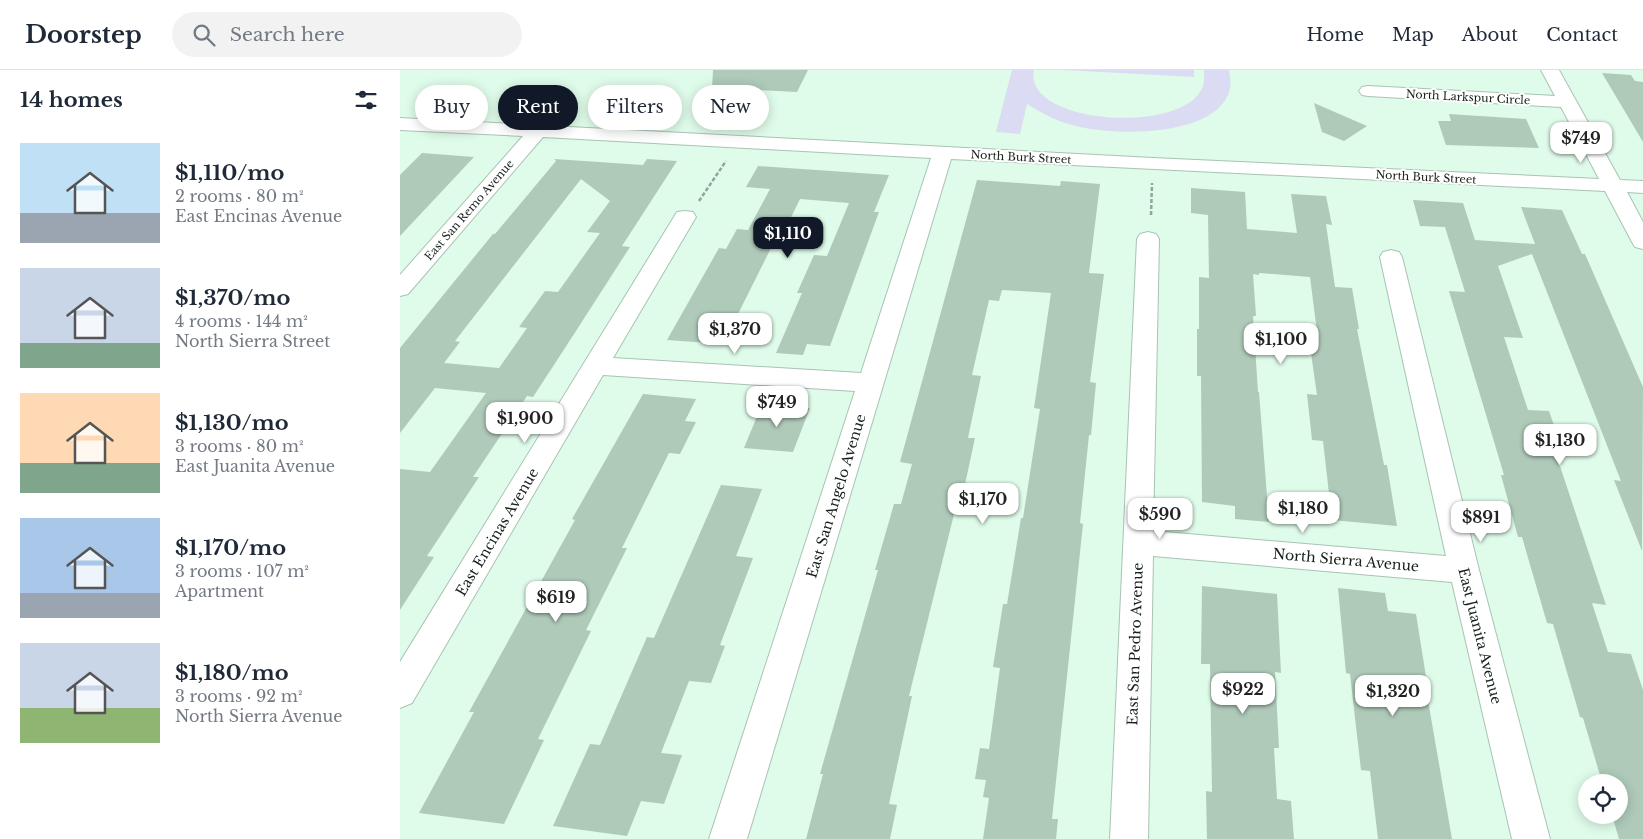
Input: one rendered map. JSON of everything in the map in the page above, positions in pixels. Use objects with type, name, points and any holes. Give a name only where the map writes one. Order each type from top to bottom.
[{"type":"street","points":[[1550,70],[1643,242]]},
{"type":"street","name":"North Larkspur Circle","points":[[1368,91],[1567,102]]},
{"type":"street","name":"North Burk Street","points":[[400,124],[1153,164],[1643,187]]},
{"type":"street","name":"East San Remo Avenue","points":[[400,289],[538,131]]},
{"type":"street","name":"East San Angelo Avenue","points":[[728,839],[943,153]]},
{"type":"street","name":"East Encinas Avenue","points":[[400,692],[685,217]]},
{"type":"street","name":"East San Pedro Avenue","points":[[1129,839],[1150,227]]},
{"type":"street","name":"East Juanita Avenue","points":[[1391,257],[1464,570],[1531,839]]},
{"type":"street","points":[[596,366],[871,384]]},
{"type":"street","name":"North Sierra Avenue","points":[[1138,542],[1464,570]]},
{"type":"path","points":[[685,217],[707,191],[737,142]]},
{"type":"path","points":[[1150,227],[1153,164]]},
{"type":"shaded area","points":[[1012,70],[1034,70],[1037,88],[1051,101],[1074,111],[1102,117],[1132,118],[1161,114],[1184,106],[1202,89],[1204,70],[1229,70],[1230,89],[1221,105],[1206,117],[1186,125],[1162,130],[1138,132],[1093,129],[1057,120],[1027,104],[1020,134],[996,132]]},
{"type":"shaded area","points":[[1064,70],[1194,70],[1194,77]]},
{"type":"building","points":[[713,70],[808,70],[797,92],[769,91],[769,85],[712,85]]},
{"type":"building","points":[[1602,73],[1631,75],[1635,81],[1643,82],[1643,142]]},
{"type":"building","points":[[1314,103],[1367,126],[1344,141],[1322,132]]},
{"type":"building","points":[[1449,114],[1526,119],[1539,148],[1446,145],[1438,121],[1451,121]]},
{"type":"building","points":[[422,153],[474,157],[400,236],[400,175]]},
{"type":"building","points":[[554,159],[643,165],[647,159],[677,161],[622,246],[630,247],[565,348],[533,397],[527,396],[473,477],[479,477],[427,556],[434,557],[400,610],[400,469],[430,472],[486,393],[435,388],[400,433],[400,348],[493,234],[495,234],[556,161]],"holes":[[[581,179],[610,201],[587,232],[600,233],[558,292],[545,291],[519,327],[527,328],[499,368],[444,363],[460,342],[455,341]]]},
{"type":"building","points":[[758,166],[889,175],[874,212],[879,212],[830,346],[807,344],[803,355],[776,353],[802,293],[797,293],[814,255],[827,256],[849,203],[800,199],[777,246],[772,246],[723,344],[667,340],[719,248],[726,249],[737,229],[748,230],[770,189],[746,187]]},
{"type":"building","points":[[977,180],[1060,186],[1061,181],[1100,184],[1089,273],[1104,274],[1090,382],[1096,383],[1080,523],[1083,524],[1052,819],[1058,819],[1056,839],[983,839],[989,798],[983,797],[986,780],[975,779],[980,748],[989,749],[1000,668],[993,667],[1003,604],[1007,604],[1021,518],[1023,518],[1040,409],[1034,408],[1051,293],[1002,290],[999,301],[989,300],[972,375],[981,376],[968,438],[975,438],[962,498],[958,498],[909,696],[912,696],[889,804],[897,805],[890,839],[806,839],[823,774],[820,774],[878,570],[875,570],[894,504],[901,504],[912,464],[900,462]]},
{"type":"building","points":[[1191,188],[1245,192],[1247,229],[1297,233],[1291,194],[1326,196],[1332,225],[1326,224],[1335,287],[1352,288],[1359,329],[1357,329],[1384,465],[1387,465],[1397,526],[1332,520],[1323,441],[1312,440],[1307,394],[1317,395],[1309,339],[1318,340],[1310,277],[1253,274],[1256,316],[1253,316],[1269,522],[1235,519],[1235,506],[1202,502],[1201,376],[1197,376],[1197,329],[1199,329],[1199,277],[1209,278],[1208,215],[1191,213]]},
{"type":"building","points":[[1413,200],[1463,203],[1475,240],[1535,244],[1521,207],[1562,210],[1582,254],[1585,254],[1643,387],[1642,551],[1614,480],[1621,481],[1532,254],[1498,266],[1523,338],[1504,337],[1528,410],[1549,411],[1565,457],[1557,457],[1606,605],[1592,603],[1608,652],[1631,654],[1643,690],[1643,839],[1619,839],[1615,824],[1628,824],[1628,774],[1600,774],[1583,718],[1580,717],[1553,624],[1547,623],[1522,537],[1518,537],[1501,475],[1504,475],[1449,291],[1465,292],[1445,227],[1420,226]]},
{"type":"building","points":[[643,394],[696,399],[685,421],[696,422],[680,454],[669,453],[622,548],[627,548],[586,630],[591,631],[538,739],[544,740],[504,824],[419,813],[474,712],[469,712],[575,520],[572,519]]},
{"type":"building","points":[[762,404],[810,408],[793,452],[744,448]]},
{"type":"building","points":[[721,485],[762,489],[736,556],[753,558],[720,645],[725,646],[711,683],[689,681],[661,753],[682,755],[664,804],[641,801],[627,836],[553,826],[590,744],[600,745],[647,637],[654,638]]},
{"type":"building","points":[[1202,586],[1277,594],[1281,673],[1275,672],[1279,748],[1274,748],[1277,799],[1291,801],[1294,839],[1207,839],[1206,791],[1212,792],[1210,664],[1201,664]]},
{"type":"building","points":[[1338,588],[1385,593],[1388,611],[1416,614],[1427,683],[1425,683],[1452,839],[1378,839],[1370,771],[1361,770],[1350,674],[1346,673]]}]
